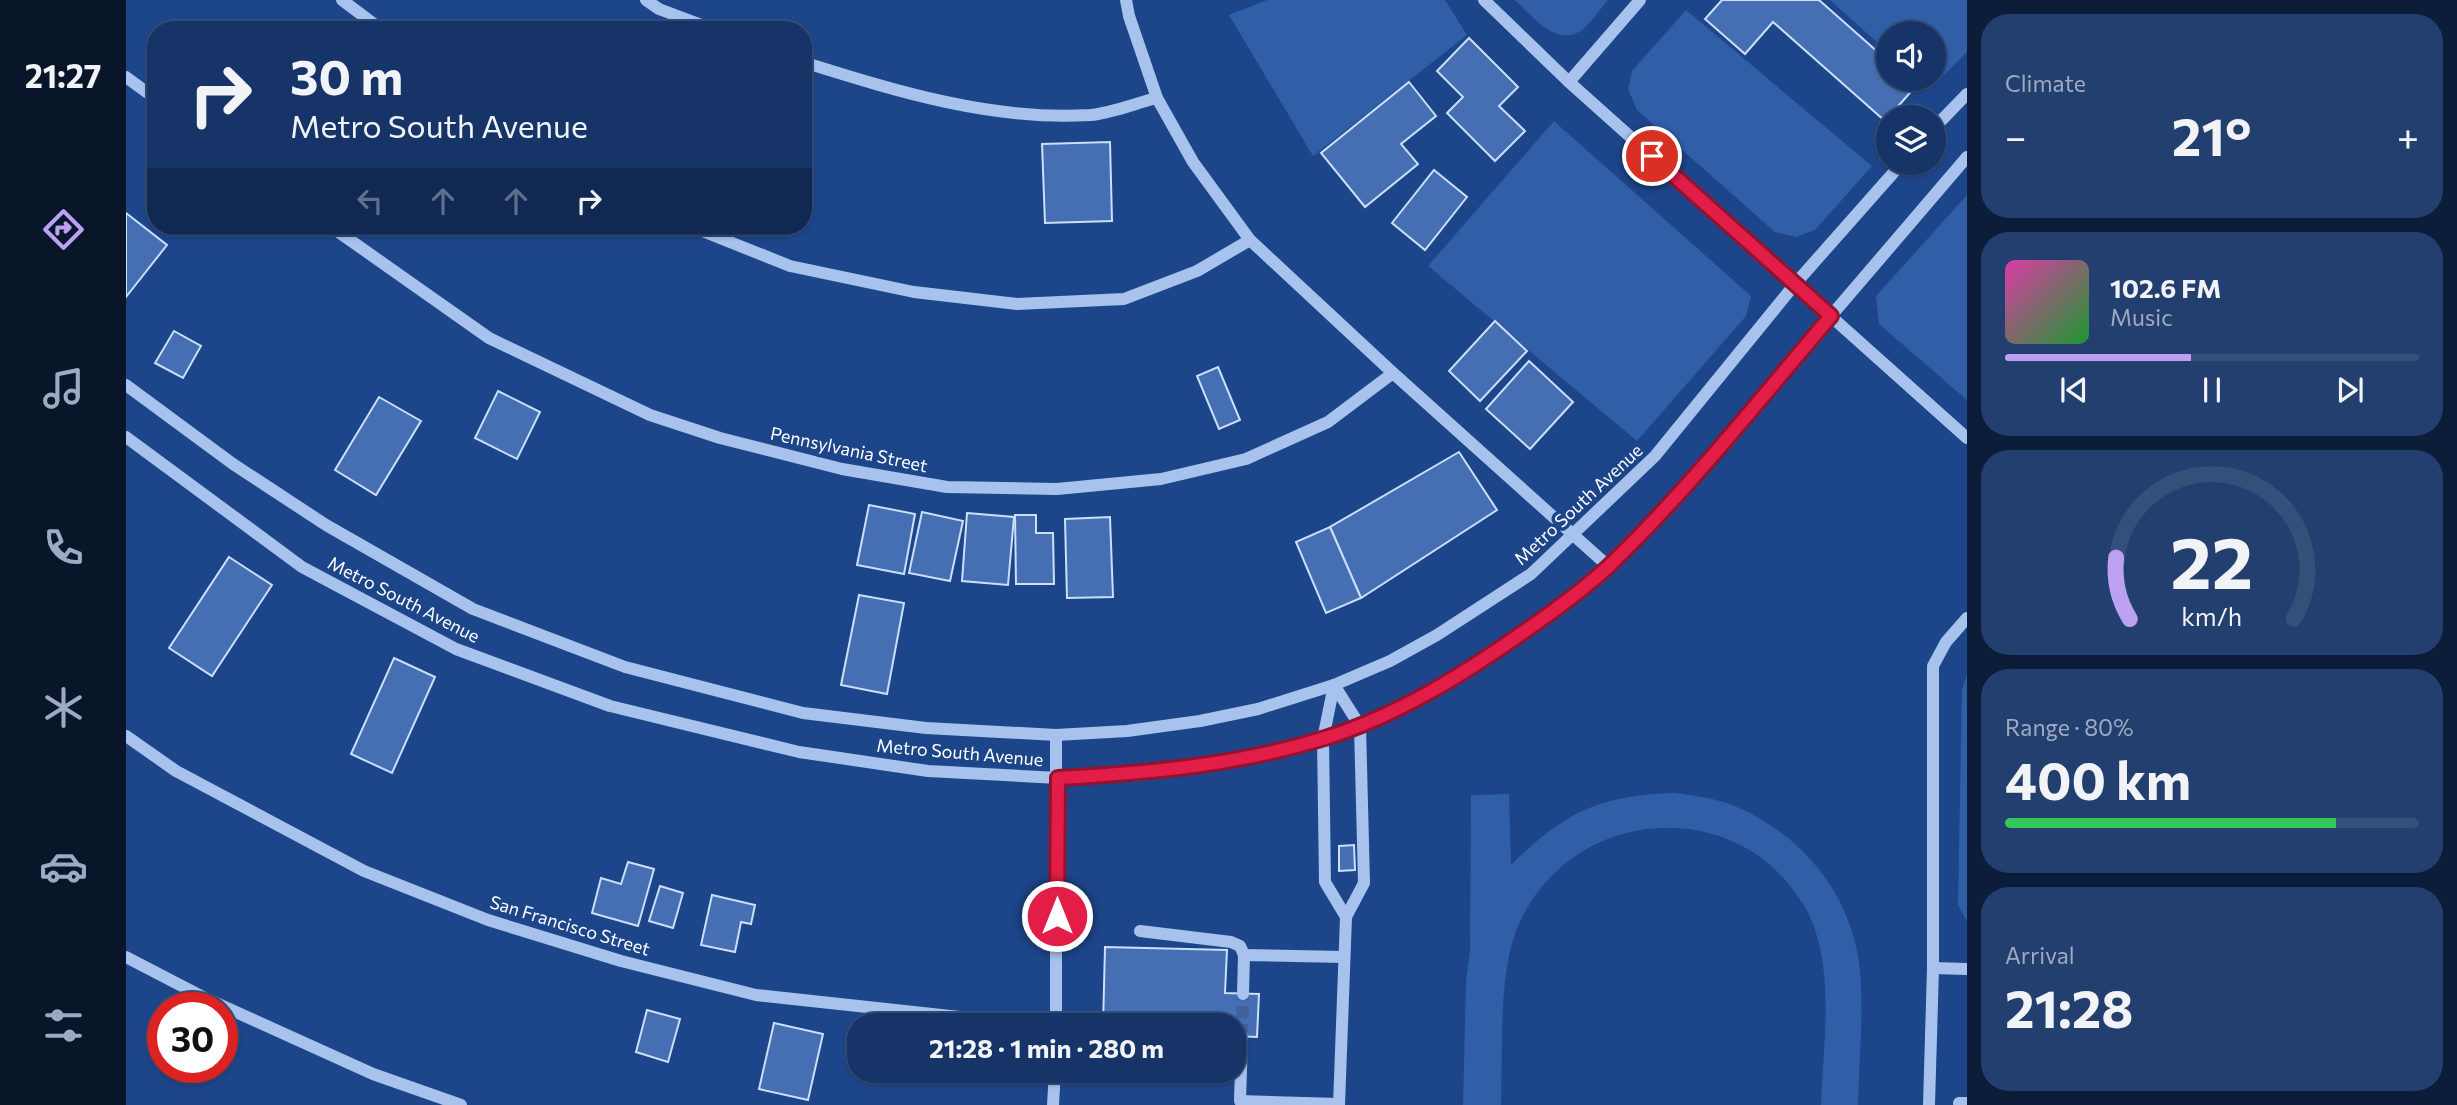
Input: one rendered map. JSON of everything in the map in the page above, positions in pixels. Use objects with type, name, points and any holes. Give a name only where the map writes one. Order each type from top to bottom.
[{"type":"street","points":[[342,0],[370,21]]},
{"type":"street","points":[[646,0],[659,9],[691,21]]},
{"type":"street","points":[[1126,0],[1157,97],[1193,162],[1250,240],[1608,566]]},
{"type":"street","points":[[1484,0],[1569,82],[1967,438]]},
{"type":"street","points":[[1569,82],[1640,0]]},
{"type":"street","points":[[812,65],[910,95],[1011,114],[1092,115],[1157,97]]},
{"type":"street","points":[[126,77],[147,92]]},
{"type":"street","points":[[1946,116],[1967,94]]},
{"type":"street","name":"Metro South Avenue","points":[[126,437],[302,567],[456,649],[610,706],[799,752],[928,771],[1058,778],[1205,766],[1323,739],[1360,726],[1455,677],[1559,607],[1608,566],[1688,483],[1967,157]]},
{"type":"street","name":"Metro South Avenue","points":[[126,385],[233,464],[326,525],[473,609],[625,667],[803,713],[926,728],[1056,735],[1127,731],[1200,721],[1258,709],[1334,685],[1390,661],[1447,629],[1531,574],[1655,456],[1795,284],[1891,175]]},
{"type":"street","name":"Pennsylvania Street","points":[[343,235],[489,338],[650,415],[720,438],[842,469],[947,486],[1057,489],[1135,482],[1161,479],[1246,459],[1328,422],[1393,373]]},
{"type":"street","points":[[712,235],[790,266],[914,292],[1017,304],[1124,299],[1197,271],[1250,240]]},
{"type":"street","points":[[1929,1105],[1933,968],[1933,666],[1946,642],[1967,618]]},
{"type":"street","points":[[1241,1083],[1240,1101],[1339,1105],[1346,916],[1364,883],[1360,726],[1334,685]]},
{"type":"street","points":[[1334,685],[1323,739],[1325,882],[1346,916]]},
{"type":"street","points":[[1056,735],[1056,1013]]},
{"type":"street","name":"San Francisco Street","points":[[126,736],[176,771],[364,872],[488,920],[621,961],[756,995],[923,1013]]},
{"type":"street","points":[[1140,931],[1231,942],[1240,946],[1244,954],[1243,994]]},
{"type":"street","points":[[1244,954],[1344,957]]},
{"type":"street","points":[[126,957],[205,998],[373,1074],[461,1105]]},
{"type":"street","points":[[1933,968],[1967,969]]},
{"type":"street","points":[[1054,1105],[1055,1083]]},
{"type":"shaded area","points":[[1267,0],[1445,0],[1467,35],[1313,156],[1229,15]]},
{"type":"shaded area","points":[[1515,0],[1608,0],[1582,30],[1563,35],[1545,27]]},
{"type":"shaded area","points":[[1830,0],[1967,0],[1967,52],[1946,73],[1946,21],[1876,21],[1876,41]]},
{"type":"shaded area","points":[[1686,10],[1872,166],[1815,230],[1796,237],[1775,232],[1637,110],[1628,89],[1632,71]]},
{"type":"shaded area","points":[[1554,121],[1751,296],[1746,316],[1637,441],[1428,266]]},
{"type":"shaded area","points":[[1967,195],[1967,400],[1879,324],[1876,296]]},
{"type":"shaded area","points":[[1967,674],[1967,921],[1958,905],[1962,690]]},
{"type":"shaded area","points":[[1674,793],[1722,801],[1761,819],[1784,834],[1804,852],[1836,894],[1847,918],[1860,971],[1858,1105],[1821,1105],[1825,981],[1822,956],[1807,911],[1778,872],[1742,846],[1701,831],[1658,828],[1616,836],[1576,855],[1543,885],[1518,926],[1507,966],[1501,1105],[1463,1105],[1466,981],[1470,950],[1471,795],[1509,794],[1511,865],[1548,832],[1584,810],[1625,798]]},
{"type":"building","points":[[1722,0],[1819,0],[1876,50],[1876,91],[1912,91],[1899,105],[1876,105],[1876,113],[1773,22],[1745,54],[1705,19]]},
{"type":"building","points":[[1469,38],[1518,87],[1499,106],[1525,131],[1495,161],[1447,113],[1463,97],[1437,71]]},
{"type":"building","points":[[1409,82],[1436,116],[1401,144],[1418,164],[1365,207],[1321,153]]},
{"type":"building","points":[[1110,142],[1112,221],[1045,223],[1042,144]]},
{"type":"building","points":[[1434,170],[1467,197],[1425,250],[1392,223]]},
{"type":"building","points":[[126,213],[147,229],[147,235],[154,235],[167,245],[126,297]]},
{"type":"building","points":[[1495,321],[1527,351],[1480,401],[1449,371]]},
{"type":"building","points":[[174,331],[201,346],[183,378],[155,363]]},
{"type":"building","points":[[1529,361],[1573,402],[1530,449],[1486,409]]},
{"type":"building","points":[[1218,367],[1240,420],[1219,429],[1197,376]]},
{"type":"building","points":[[498,391],[540,412],[517,459],[475,438]]},
{"type":"building","points":[[379,397],[421,421],[376,495],[335,470]]},
{"type":"building","points":[[1459,452],[1497,510],[1361,598],[1330,527]]},
{"type":"building","points":[[869,505],[915,514],[904,574],[857,565]]},
{"type":"building","points":[[922,512],[963,521],[950,581],[909,573]]},
{"type":"building","points":[[967,513],[1014,517],[1008,585],[962,581]]},
{"type":"building","points":[[1015,515],[1036,515],[1036,533],[1053,533],[1054,584],[1016,584]]},
{"type":"building","points":[[1110,517],[1113,597],[1067,598],[1065,519]]},
{"type":"building","points":[[1330,527],[1361,598],[1326,613],[1296,542]]},
{"type":"building","points":[[229,557],[272,585],[212,676],[169,648]]},
{"type":"building","points":[[859,595],[904,603],[887,694],[841,685]]},
{"type":"building","points":[[394,658],[435,677],[392,773],[351,754]]},
{"type":"building","points":[[1354,845],[1355,870],[1339,871],[1339,846]]},
{"type":"building","points":[[628,862],[654,869],[638,926],[592,913],[601,878],[621,884]]},
{"type":"building","points":[[660,886],[683,893],[673,928],[649,921]]},
{"type":"building","points":[[712,895],[755,905],[751,924],[741,922],[735,952],[701,945]]},
{"type":"building","points":[[1105,947],[1227,950],[1225,993],[1259,994],[1257,1037],[1246,1037],[1246,1013],[1103,1013]]},
{"type":"building","points":[[647,1010],[680,1019],[668,1062],[636,1052]]},
{"type":"building","points":[[774,1023],[823,1034],[808,1100],[759,1089]]},
{"type":"tunnel","points":[[1243,994],[1243,1013]]},
{"type":"route","points":[[1057,916],[1058,778],[1205,766],[1323,739],[1360,726],[1455,677],[1559,607],[1608,566],[1688,483],[1831,316],[1652,156]]}]
